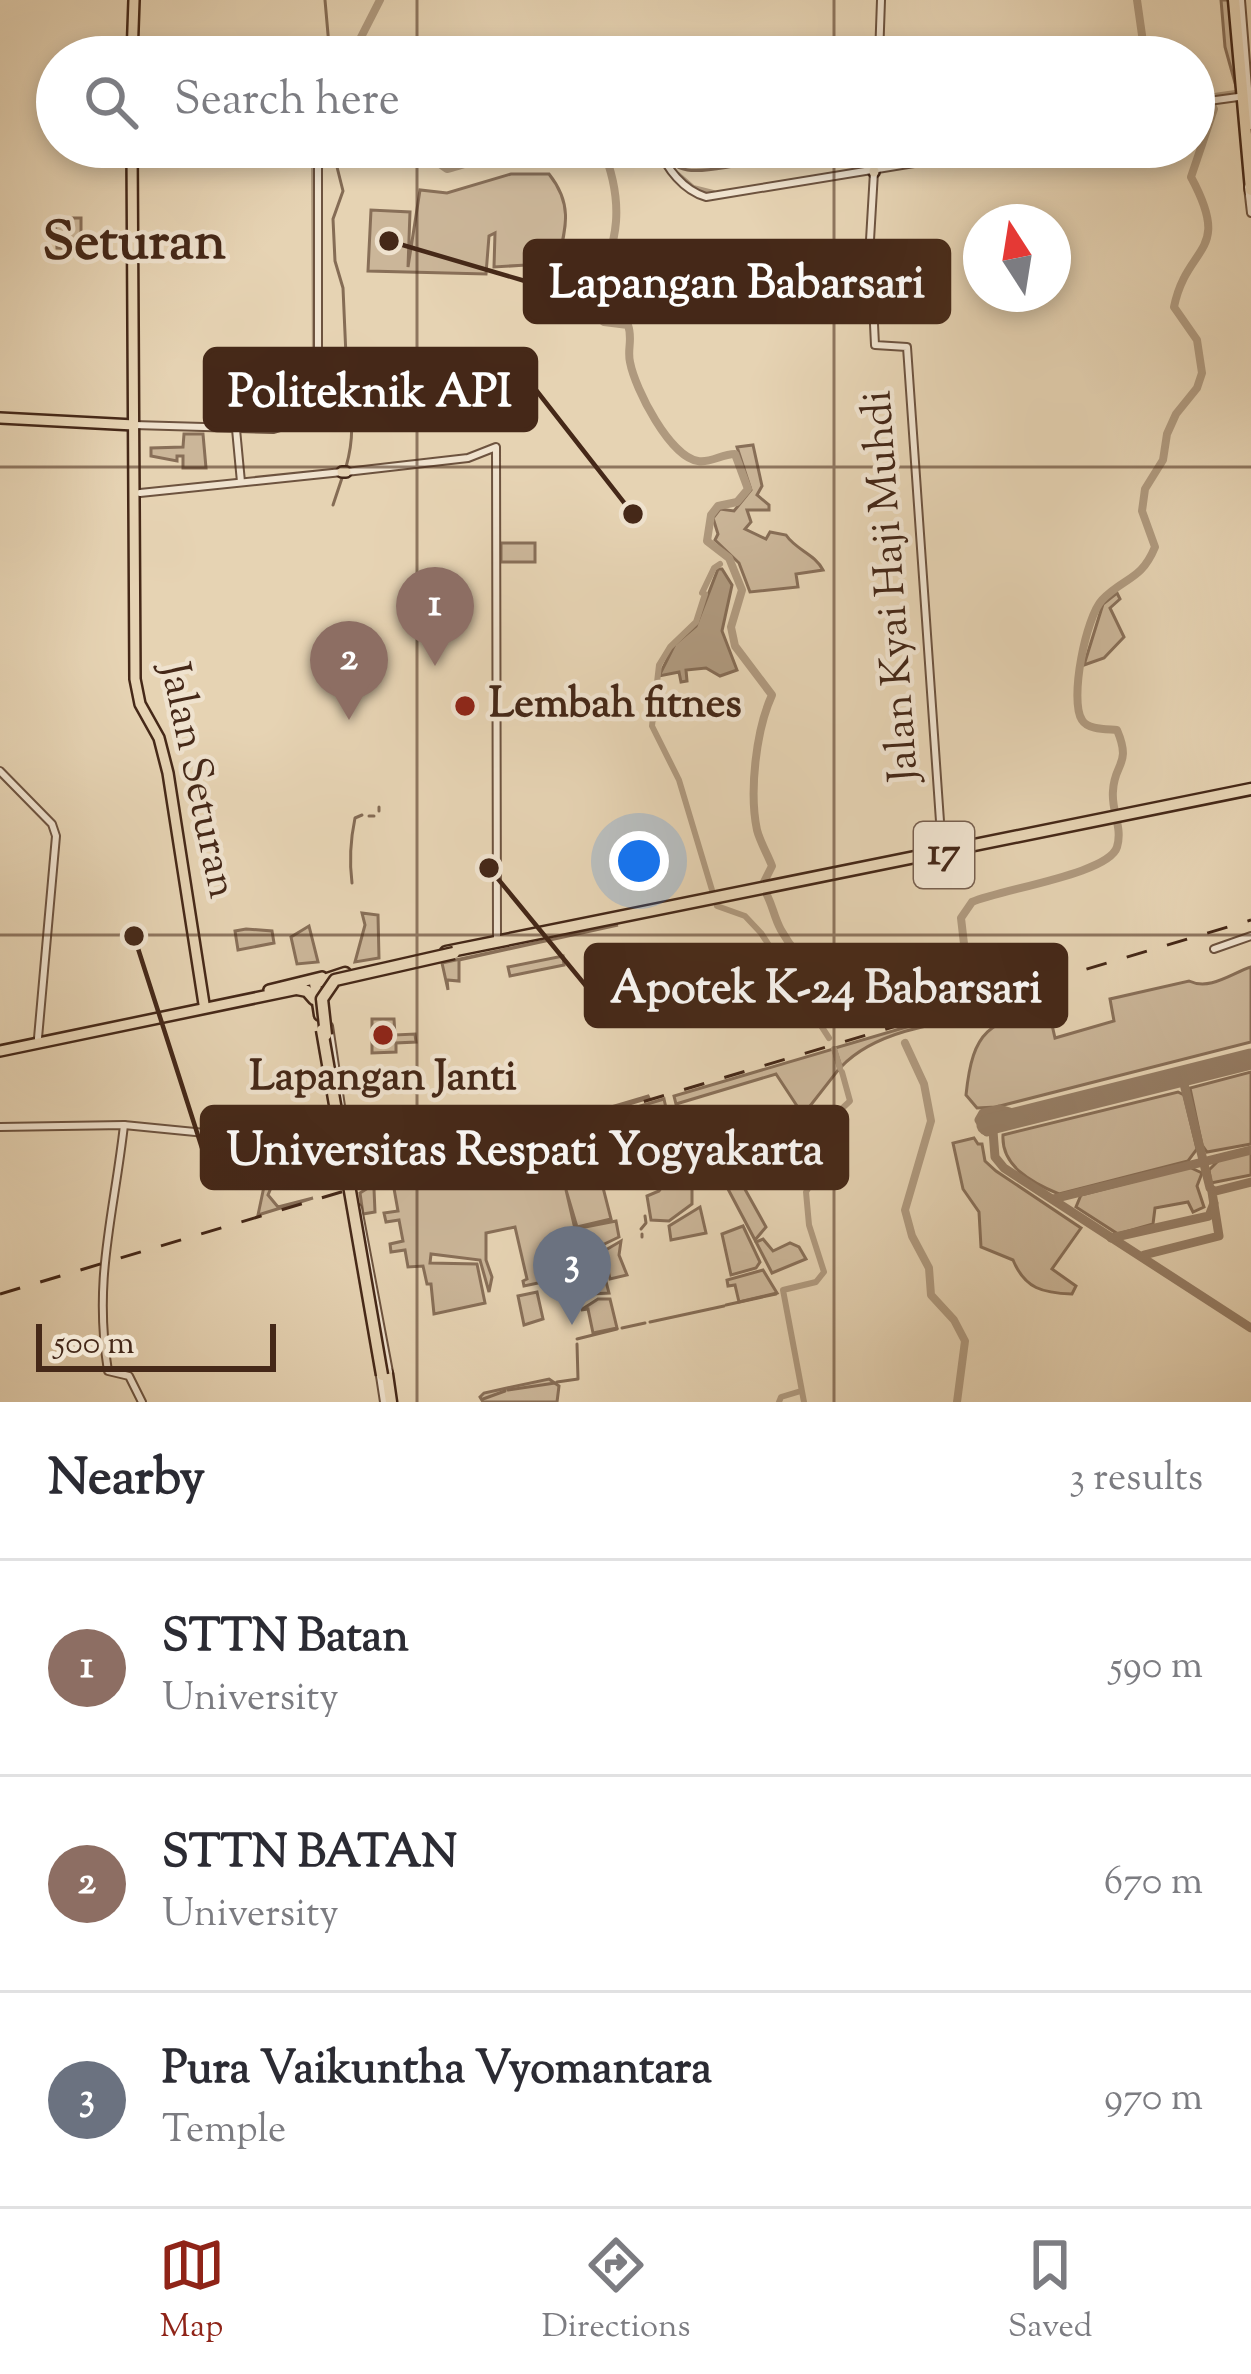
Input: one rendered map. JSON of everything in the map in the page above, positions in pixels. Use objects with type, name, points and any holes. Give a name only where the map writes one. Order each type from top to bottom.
[{"type":"highway","points":[[1236,0],[1243,40],[1242,94]]},
{"type":"highway","points":[[1236,0],[1251,190]]},
{"type":"highway","name":"17","points":[[389,1402],[323,1018],[321,981],[942,850],[1251,791]]},
{"type":"highway","name":"17","points":[[776,886],[1111,818]]},
{"type":"highway","name":"17","points":[[376,970],[755,891]]},
{"type":"highway","name":"17","points":[[352,1181],[322,1012],[324,992],[345,976],[491,944]]},
{"type":"highway","points":[[321,981],[328,992],[323,1018]]},
{"type":"highway","points":[[297,989],[310,994],[323,1018]]},
{"type":"highway","name":"17","points":[[323,1018],[384,1374]]},
{"type":"main road","points":[[133,36],[134,0]]},
{"type":"main road","name":"Jalan Seturan","points":[[132,168],[137,694],[159,739],[168,773],[204,1004]]},
{"type":"main road","points":[[0,418],[134,422]]},
{"type":"main road","points":[[0,1048],[321,981]]},
{"type":"main road","points":[[0,1048],[321,981]]},
{"type":"street","points":[[880,36],[881,0]]},
{"type":"street","points":[[1215,99],[1242,94],[1251,213]]},
{"type":"street","points":[[134,422],[236,429],[288,425],[304,413],[316,392],[318,168]]},
{"type":"street","points":[[669,168],[703,197],[886,168]]},
{"type":"street","name":"Jalan Kyai Haji Muhdi","points":[[874,170],[874,345],[907,347],[942,850]]},
{"type":"street","points":[[236,429],[241,482]]},
{"type":"street","points":[[136,493],[468,458],[496,447],[491,944]]},
{"type":"street","points":[[0,771],[52,824],[56,836],[38,1038]]},
{"type":"street","points":[[1214,949],[1251,936]]},
{"type":"street","points":[[323,1018],[340,1085],[346,1155]]},
{"type":"street","points":[[323,1018],[334,1120],[346,1155]]},
{"type":"street","points":[[329,1087],[340,1085]]},
{"type":"street","points":[[0,1127],[124,1126],[267,1139],[334,1120]]},
{"type":"street","points":[[124,1126],[104,1247],[100,1309],[108,1370],[129,1376],[142,1402]]},
{"type":"street","points":[[352,1202],[360,1215],[371,1274],[389,1402],[360,1276],[350,1217],[352,1202]]},
{"type":"street","points":[[350,1217],[360,1215]]},
{"type":"street","points":[[360,1276],[371,1274]]},
{"type":"shaded area","points":[[1221,0],[1231,0],[1237,90],[1225,47]]},
{"type":"shaded area","points":[[511,174],[549,174],[556,185],[566,215],[558,260],[527,280],[526,265],[494,267],[495,233],[489,236],[486,274],[368,271],[371,210],[410,212],[408,267],[420,190],[447,193]]},
{"type":"shaded area","points":[[55,218],[81,218],[81,249],[57,248]]},
{"type":"shaded area","points":[[184,434],[203,434],[206,468],[183,468],[183,456],[177,456],[177,461],[151,456],[151,448],[183,447]]},
{"type":"shaded area","points":[[753,445],[762,486],[757,495],[769,510],[747,510],[751,522],[745,529],[766,539],[770,532],[786,535],[820,565],[823,570],[796,574],[798,587],[750,592],[739,563],[715,540],[713,518],[720,509],[734,511],[751,490],[737,447]]},
{"type":"shaded area","points":[[501,543],[535,543],[535,562],[501,562]]},
{"type":"shaded area","points":[[718,569],[732,585],[722,631],[737,670],[720,676],[706,668],[686,670],[687,681],[681,682],[679,672],[659,676],[675,644],[696,626]]},
{"type":"shaded area","points":[[1117,593],[1120,599],[1110,608],[1124,637],[1104,658],[1084,665],[1103,604]]},
{"type":"shaded area","points":[[362,913],[378,915],[379,958],[355,962],[365,925]]},
{"type":"shaded area","points":[[618,925],[459,960],[459,981],[447,980],[448,990],[442,963]]},
{"type":"shaded area","points":[[309,926],[318,962],[297,964],[291,937]]},
{"type":"shaded area","points":[[235,931],[272,931],[274,943],[238,950]]},
{"type":"shaded area","points":[[563,956],[564,965],[510,976],[508,967]]},
{"type":"shaded area","points":[[1251,967],[1251,1042],[996,1107],[977,1108],[966,1095],[979,1042],[1011,1018],[1048,1007],[1055,1038],[1114,1021],[1110,999],[1189,981],[1213,983]]},
{"type":"shaded area","points":[[978,1006],[980,1021],[905,1031],[869,1046],[841,1067],[835,1048]]},
{"type":"shaded area","name":"Lapangan Janti","points":[[372,1019],[394,1019],[395,1035],[415,1034],[416,1042],[396,1043],[396,1052],[372,1053]]},
{"type":"shaded area","points":[[833,1049],[839,1069],[803,1115],[732,1173],[722,1175],[720,1169],[737,1162],[732,1142],[773,1131],[801,1112],[776,1074],[676,1104],[674,1096]]},
{"type":"shaded area","points":[[1251,1072],[1251,1144],[1207,1152],[1190,1088]]},
{"type":"shaded area","points":[[1178,1092],[1184,1095],[1197,1149],[1188,1161],[1059,1194],[1020,1172],[1007,1156],[1003,1135]]},
{"type":"shaded area","points":[[648,1096],[356,1186],[355,1183]]},
{"type":"shaded area","points":[[664,1099],[668,1117],[666,1129],[660,1131],[662,1142],[673,1141],[675,1153],[667,1155],[667,1161],[677,1160],[680,1186],[692,1183],[692,1204],[669,1221],[651,1220],[647,1196],[666,1181],[647,1116],[601,1129],[606,1157],[596,1160],[611,1219],[577,1227],[566,1190],[575,1229],[616,1221],[619,1237],[598,1247],[550,1247],[549,1255],[555,1261],[552,1280],[524,1286],[527,1279],[515,1227],[486,1233],[486,1260],[492,1277],[489,1292],[480,1260],[431,1254],[430,1263],[477,1264],[485,1303],[434,1314],[431,1284],[427,1284],[423,1266],[408,1267],[405,1250],[391,1252],[390,1244],[403,1241],[399,1220],[386,1222],[384,1213],[398,1211],[393,1183],[374,1189],[375,1212],[363,1214],[360,1193],[368,1188]]},
{"type":"shaded area","points":[[974,1138],[982,1144],[985,1161],[996,1171],[1081,1228],[1052,1269],[1076,1286],[1072,1294],[1036,1288],[1013,1260],[981,1247],[979,1212],[963,1189],[953,1143]]},
{"type":"shaded area","points":[[1251,1152],[1251,1175],[1211,1183],[1209,1170],[1219,1160]]},
{"type":"shaded area","points":[[282,1156],[286,1165],[278,1171],[268,1195],[278,1207],[313,1198],[258,1215],[266,1177],[258,1172],[273,1172],[276,1157]]},
{"type":"shaded area","points":[[1189,1167],[1202,1173],[1197,1186],[1204,1207],[1193,1212],[1188,1202],[1155,1208],[1153,1224],[1118,1234],[1076,1207],[1081,1195]]},
{"type":"shaded area","points":[[737,1175],[766,1227],[755,1240],[728,1189]]},
{"type":"shaded area","points":[[700,1207],[706,1233],[671,1240],[669,1226]]},
{"type":"shaded area","points":[[743,1226],[760,1262],[756,1268],[731,1275],[722,1234]]},
{"type":"shaded area","points":[[763,1239],[773,1251],[790,1243],[799,1247],[806,1259],[772,1273],[756,1242]]},
{"type":"shaded area","points":[[621,1241],[619,1255],[627,1275],[610,1279],[604,1251]]},
{"type":"shaded area","points":[[602,1266],[609,1293],[591,1294],[583,1287],[583,1278],[590,1269]]},
{"type":"shaded area","points":[[763,1270],[777,1293],[739,1302],[735,1285],[728,1286],[727,1280]]},
{"type":"shaded area","points":[[537,1292],[543,1319],[524,1325],[518,1296]]},
{"type":"shaded area","points":[[598,1299],[610,1299],[617,1328],[593,1333],[588,1309],[581,1310]]},
{"type":"shaded area","points":[[549,1379],[559,1386],[557,1402],[483,1402],[480,1397],[484,1393]]},
{"type":"waterway","points":[[325,0],[328,36]]},
{"type":"waterway","points":[[362,36],[380,0]]},
{"type":"waterway","points":[[1137,0],[1142,36]]},
{"type":"waterway","points":[[1215,96],[1242,92]]},
{"type":"waterway","points":[[307,403],[315,375],[314,168]]},
{"type":"waterway","points":[[337,168],[343,191],[333,219],[346,356],[338,376],[351,421],[346,467]]},
{"type":"waterway","points":[[446,168],[451,168]]},
{"type":"waterway","points":[[610,168],[616,221],[608,257],[591,292],[595,315],[604,322],[628,325],[630,362],[639,388],[676,448],[698,461],[735,454],[748,489],[737,502],[718,506],[711,515],[707,541],[729,558],[742,590],[731,627],[735,646],[772,695],[758,743],[754,780],[757,830],[772,866],[762,886],[781,930],[805,962],[832,982],[896,1015]]},
{"type":"waterway","points":[[869,1002],[916,986],[928,973],[954,969],[964,944],[961,918],[972,902],[1075,873],[1110,857],[1117,847],[1113,791],[1123,757],[1121,742],[1117,730],[1093,727],[1082,720],[1078,678],[1096,609],[1144,566],[1155,547],[1142,511],[1145,489],[1163,460],[1176,414],[1197,388],[1202,373],[1197,340],[1174,307],[1180,286],[1208,236],[1203,202],[1191,177],[1194,168]]},
{"type":"waterway","points":[[678,175],[693,188],[713,193]]},
{"type":"waterway","points":[[225,424],[272,425],[289,420]]},
{"type":"waterway","points":[[333,505],[342,478]]},
{"type":"waterway","points":[[712,890],[679,780],[652,726],[659,665],[696,622],[702,593],[720,564]]},
{"type":"waterway","points":[[352,883],[352,835],[355,818],[362,815]]},
{"type":"waterway","points":[[369,816],[374,816]]},
{"type":"waterway","points":[[717,906],[745,916],[761,933],[829,1038]]},
{"type":"waterway","points":[[905,1043],[924,1084],[931,1121],[905,1210],[929,1268],[931,1295],[954,1320],[965,1341],[957,1402]]},
{"type":"waterway","points":[[834,1049],[840,1068]]},
{"type":"waterway","points":[[804,1402],[783,1290],[816,1282],[824,1272],[809,1225],[806,1192],[830,1152],[834,1116],[850,1101],[842,1072]]},
{"type":"waterway","points":[[641,1229],[645,1216]]},
{"type":"waterway","points":[[726,1305],[776,1294]]},
{"type":"waterway","points":[[650,1322],[724,1306]]},
{"type":"waterway","points":[[622,1328],[645,1323]]},
{"type":"waterway","points":[[577,1339],[617,1329]]},
{"type":"waterway","points":[[557,1382],[578,1379],[577,1344]]},
{"type":"waterway","points":[[508,1390],[555,1383]]},
{"type":"waterway","points":[[483,1399],[505,1391]]},
{"type":"waterway","points":[[779,1402],[801,1391]]},
{"type":"taxiway","points":[[1189,1074],[1184,1084],[1214,1191]]},
{"type":"taxiway","points":[[1000,1122],[987,1132],[979,1120],[983,1113],[999,1109],[1024,1116]]},
{"type":"taxiway","points":[[993,1131],[995,1157],[1004,1168],[1251,1328]]},
{"type":"taxiway","points":[[1053,1199],[1251,1150]]},
{"type":"taxiway","points":[[1144,1255],[1219,1236],[1212,1192],[1251,1182]]},
{"type":"taxiway","points":[[1111,1238],[1209,1216],[1214,1203]]},
{"type":"runway","points":[[987,1125],[1251,1059]]},
{"type":"railway","points":[[0,1294],[1251,920]]},
{"type":"place","name":"Lapangan Babarsari","points":[[389,241]]},
{"type":"place","name":"Politeknik API","points":[[633,514]]},
{"type":"place","name":"STTN Batan","points":[[435,666]]},
{"type":"place","name":"Lembah fitnes","points":[[465,706]]},
{"type":"place","name":"STTN BATAN","points":[[349,720]]},
{"type":"place","name":"Apotek K-24 Babarsari","points":[[489,868]]},
{"type":"place","name":"Universitas Respati Yogyakarta","points":[[134,936]]},
{"type":"place","name":"Lapangan Janti","points":[[383,1035]]},
{"type":"place","name":"Pura Vaikuntha Vyomantara","points":[[572,1325]]},
{"type":"district","name":"Seturan","points":[[134,245]]}]
